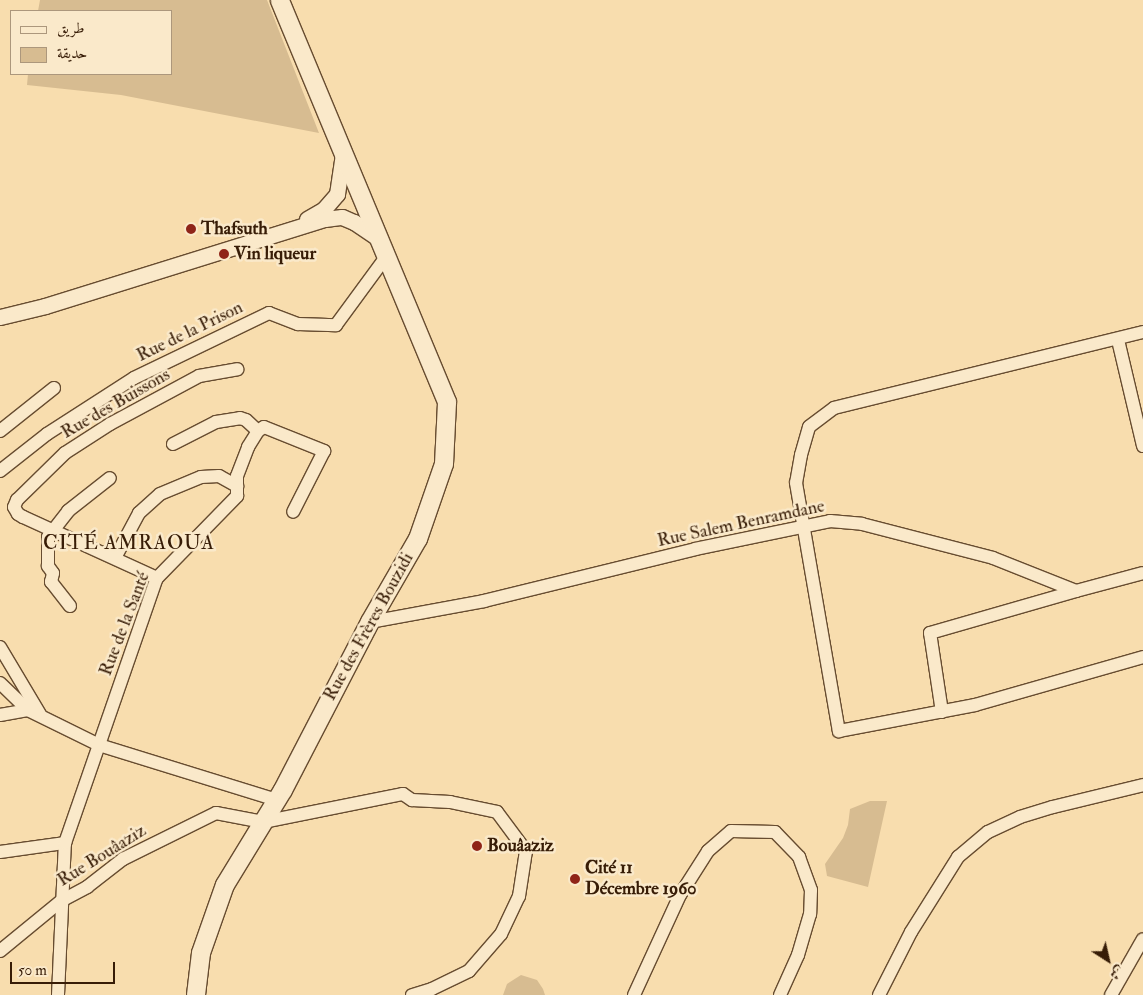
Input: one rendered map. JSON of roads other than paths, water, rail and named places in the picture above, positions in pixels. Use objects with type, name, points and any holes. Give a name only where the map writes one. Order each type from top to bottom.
[{"type":"main road","name":"Rue des Frères Bouzidi","points":[[196,995],[201,953],[225,885],[276,800],[370,622],[418,539],[444,464],[447,402],[280,0]]},
{"type":"street","points":[[293,227],[324,209],[337,194],[343,154]]},
{"type":"street","points":[[0,317],[45,306],[293,227],[325,219],[342,217],[354,222],[382,248]]},
{"type":"street","name":"Rue de la Prison","points":[[0,471],[46,434],[134,378],[269,313],[298,324],[336,325],[382,248]]},
{"type":"street","points":[[1143,332],[1118,340],[834,408],[809,427],[796,483],[839,731],[975,705],[1143,657]]},
{"type":"street","points":[[1118,340],[1143,446]]},
{"type":"street","name":"Rue des Buissons","points":[[157,578],[53,529],[23,517],[18,514],[14,507],[17,500],[65,453],[110,424],[199,376],[238,369]]},
{"type":"street","points":[[0,431],[54,388]]},
{"type":"street","points":[[173,444],[216,422],[240,418],[246,420],[258,431],[264,427],[324,451],[293,512]]},
{"type":"street","name":"Rue de la Santé","points":[[58,995],[65,843],[157,578],[237,496],[237,476],[248,447],[258,431]]},
{"type":"street","points":[[115,558],[140,513],[160,494],[201,477],[219,476],[237,486]]},
{"type":"street","points":[[70,606],[51,582],[53,573],[48,566],[48,537],[68,511],[110,478]]},
{"type":"street","name":"Rue Salem Benramdane","points":[[370,622],[484,601],[695,549],[830,520],[862,524],[992,558],[1076,591]]},
{"type":"street","points":[[942,712],[930,633],[1143,573]]},
{"type":"street","points":[[0,647],[34,712]]},
{"type":"street","points":[[0,683],[34,712],[99,745],[276,800]]},
{"type":"street","points":[[0,715],[34,712]]},
{"type":"street","points":[[879,995],[912,932],[953,864],[958,857],[988,832],[1020,817],[1143,785]]},
{"type":"street","points":[[263,822],[402,794],[412,800],[450,802],[497,812],[526,851],[520,896],[501,934],[469,971],[432,989],[412,995]]},
{"type":"street","name":"Rue Bouâaziz","points":[[0,951],[61,901],[87,887],[123,859],[216,813],[263,822]]},
{"type":"street","points":[[634,995],[680,895],[708,851],[731,831],[775,832],[799,857],[811,890],[810,914],[798,956],[780,995]]},
{"type":"street","points":[[0,852],[65,843]]},
{"type":"street","points":[[1112,995],[1143,939]]},
{"type":"place","name":"Thafsuth","points":[[191,229]]},
{"type":"place","name":"Vin liqueur","points":[[224,254]]},
{"type":"place","name":"Bouâaziz","points":[[477,846]]},
{"type":"place","name":"Cité 11 Décembre 1960","points":[[575,879]]},
{"type":"district","name":"CITÉ AMRAOUA","points":[[129,542]]}]
